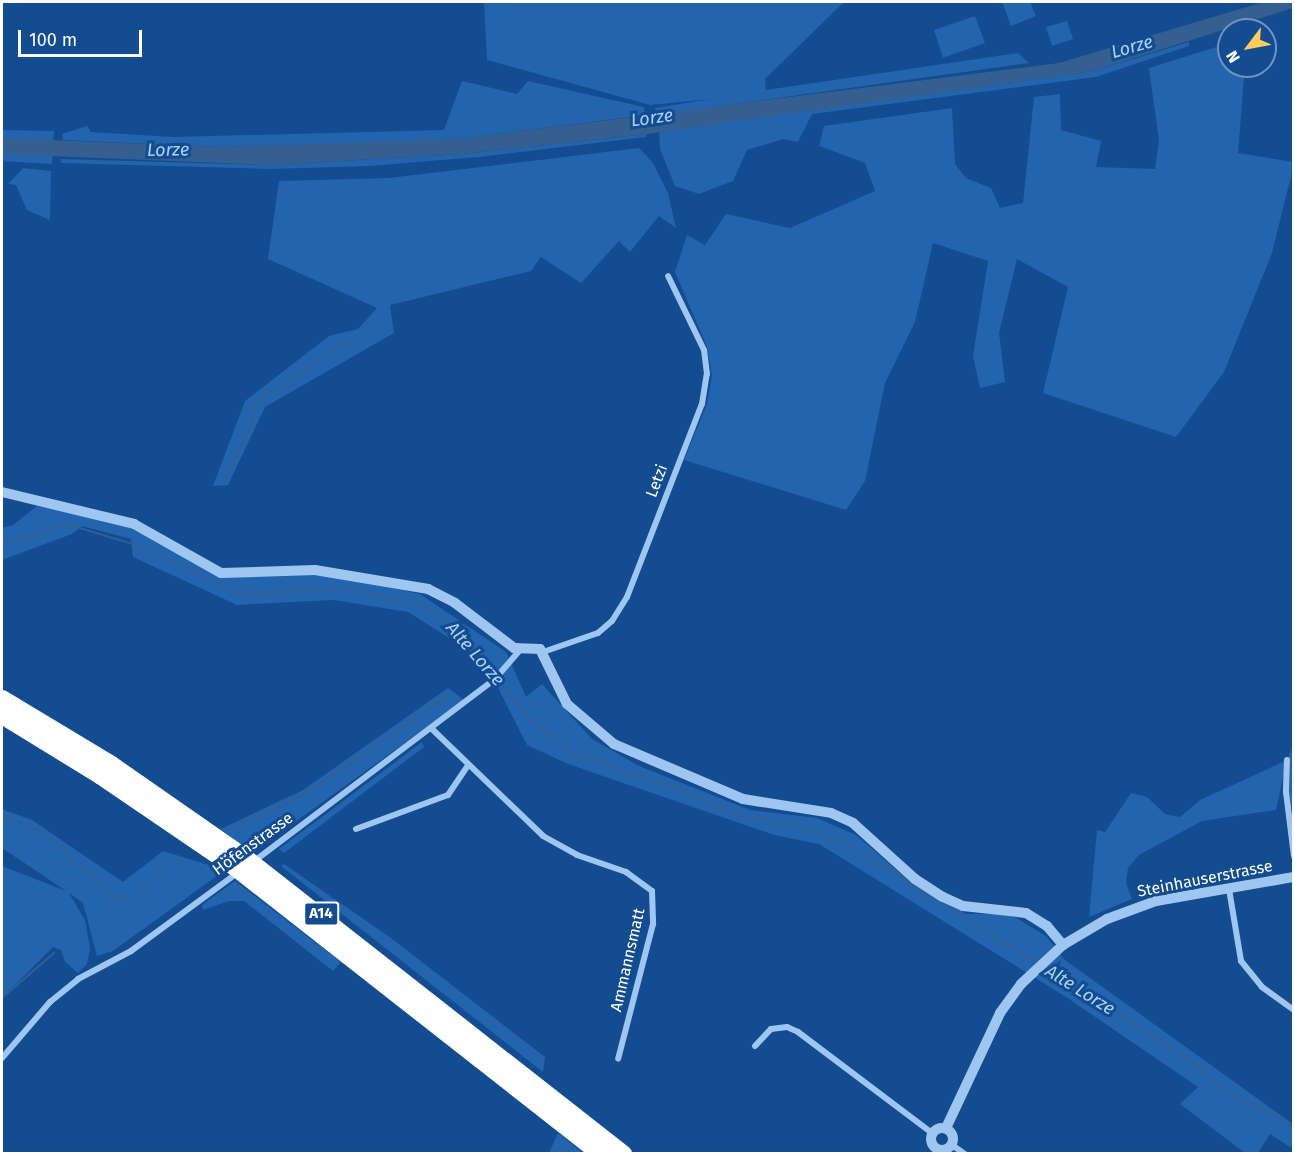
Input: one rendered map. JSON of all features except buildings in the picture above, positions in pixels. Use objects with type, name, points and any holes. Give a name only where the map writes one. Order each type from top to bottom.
[{"type":"highway","name":"A14","points":[[2,699],[138,783],[262,871],[623,1154]]},
{"type":"highway","name":"A14","points":[[2,714],[110,781],[235,867],[601,1154]]},
{"type":"street","name":"Letzi","points":[[543,651],[598,633],[612,621],[627,597],[702,404],[707,374],[704,350],[668,276]]},
{"type":"street","points":[[2,492],[134,524],[221,573],[315,570],[417,585],[455,603],[520,650],[535,648],[543,651],[567,704],[614,744],[743,799],[831,813],[853,823],[915,879],[943,897],[963,906],[1026,913],[1042,922],[1059,948]]},
{"type":"street","name":"Höfenstrasse","points":[[2,1058],[50,1002],[78,979],[131,951],[432,729],[511,665],[520,650]]},
{"type":"street","name":"Ammannsmatt","points":[[432,729],[543,836],[577,855],[626,872],[652,891],[652,924],[618,1059]]},
{"type":"street","name":"Steinhauserstrasse","points":[[1287,760],[1286,792],[1293,856]]},
{"type":"street","points":[[356,829],[448,795],[468,765]]},
{"type":"street","name":"Steinhauserstrasse","points":[[946,1128],[992,1027],[1021,984],[1059,948],[1136,908],[1293,877]]},
{"type":"street","points":[[1229,889],[1241,961],[1262,987],[1293,1010]]},
{"type":"street","points":[[755,1046],[771,1029],[787,1027],[798,1032],[932,1133]]},
{"type":"street","points":[[932,1133],[946,1128],[953,1136],[952,1145]]},
{"type":"street","points":[[932,1133],[931,1142],[937,1151],[952,1145]]},
{"type":"street","points":[[952,1145],[965,1154]]},
{"type":"shaded area","points":[[484,2],[844,2],[765,79],[766,90],[1018,53],[1029,63],[656,115],[655,108],[711,99],[650,105],[487,60]]},
{"type":"shaded area","points":[[1002,2],[1030,2],[1036,16],[1011,26]]},
{"type":"shaded area","points":[[975,16],[985,43],[943,58],[934,30]]},
{"type":"shaded area","points":[[1067,21],[1073,39],[1052,46],[1046,27]]},
{"type":"shaded area","points":[[1189,42],[1189,46],[1096,77],[812,114],[798,142],[784,139],[747,150],[733,181],[699,194],[675,186],[660,149],[659,130],[1093,71]]},
{"type":"shaded area","points":[[1217,47],[1217,78],[1244,78],[1238,153],[1293,162],[1272,253],[1224,372],[1176,437],[1043,393],[1068,287],[1017,259],[999,333],[1005,382],[980,388],[973,356],[988,261],[933,243],[915,322],[885,383],[865,481],[846,510],[684,460],[707,404],[712,376],[707,347],[675,272],[687,235],[705,245],[726,214],[790,228],[875,191],[865,163],[819,146],[824,126],[952,108],[955,164],[966,178],[991,188],[1000,208],[1023,203],[1034,97],[1060,94],[1061,130],[1101,141],[1096,167],[1155,169],[1159,141],[1149,68]]},
{"type":"shaded area","points":[[462,81],[517,94],[528,81],[644,107],[645,115],[459,139],[364,144],[219,147],[63,140],[62,134],[87,126],[91,132],[174,137],[444,130]]},
{"type":"shaded area","points":[[2,130],[54,131],[52,164],[2,161]]},
{"type":"shaded area","points":[[647,134],[646,137],[479,157],[369,166],[270,169],[61,163],[61,159],[268,165],[462,154]]},
{"type":"shaded area","points":[[639,148],[653,163],[668,193],[676,228],[659,216],[630,252],[619,241],[581,283],[541,257],[531,271],[390,305],[394,333],[265,407],[228,485],[213,486],[245,401],[329,336],[358,329],[377,308],[268,259],[279,181],[389,178]]},
{"type":"shaded area","points":[[23,168],[51,171],[50,220],[27,210],[16,185],[8,184]]},
{"type":"shaded area","points":[[37,506],[119,523],[187,554],[219,576],[326,573],[420,594],[506,652],[526,697],[542,684],[592,739],[639,766],[750,810],[817,818],[856,835],[900,873],[966,914],[1010,914],[1046,936],[1065,960],[1293,1124],[1293,1149],[1270,1134],[1258,1153],[1245,1153],[1180,1104],[1198,1087],[1066,997],[819,844],[774,835],[568,764],[527,745],[484,660],[408,612],[334,600],[237,605],[133,557],[131,539],[82,526],[72,534],[2,560],[2,528],[13,525]]},
{"type":"shaded area","points":[[448,688],[464,700],[251,854],[221,829],[303,790]]},
{"type":"shaded area","points":[[422,742],[424,747],[284,853],[279,849]]},
{"type":"shaded area","points":[[1293,746],[1293,808],[1288,808],[1286,764],[1276,810],[1202,821],[1139,855],[1128,868],[1126,883],[1132,899],[1089,917],[1097,830],[1105,832],[1131,793],[1147,797],[1165,814],[1180,817],[1200,800],[1287,760]]},
{"type":"shaded area","points":[[2,809],[32,820],[123,882],[163,851],[225,870],[113,951],[97,956],[83,903],[69,893],[85,920],[90,948],[87,964],[78,973],[65,962],[61,950],[53,947],[2,998],[2,866],[66,891],[2,848]]},
{"type":"shaded area","points":[[284,864],[391,938],[545,1057],[543,1072],[281,866]]},
{"type":"shaded area","points":[[235,881],[341,962],[333,971],[244,901],[229,901],[203,910],[202,905]]},
{"type":"shaded area","points":[[558,1133],[583,1153],[549,1153]]},
{"type":"water","name":"Lorze","points":[[1294,2],[1293,8],[1261,18],[1217,18],[1217,32],[1093,71],[647,134],[462,154],[268,165],[2,154],[2,138],[219,147],[459,139],[1059,63],[1260,3]]},
{"type":"waterway","points":[[224,481],[252,423],[253,408],[267,393],[286,385],[333,348],[350,341]]},
{"type":"waterway","name":"Alte Lorze","points":[[2,545],[66,524],[143,547],[241,595],[341,587],[423,605],[450,623],[532,721],[576,756],[663,783],[747,818],[800,827],[857,850]]},
{"type":"waterway","points":[[232,830],[305,794],[450,695]]},
{"type":"waterway","points":[[2,816],[39,830],[110,893],[122,898],[130,896]]},
{"type":"waterway","name":"Alte Lorze","points":[[865,855],[1038,963]]},
{"type":"waterway","points":[[137,893],[164,868],[180,859]]},
{"type":"waterway","points":[[109,903],[118,897]]},
{"type":"waterway","points":[[2,998],[54,953]]},
{"type":"waterway","name":"Alte Lorze","points":[[1046,967],[1187,1058],[1231,1094],[1294,1126]]}]
